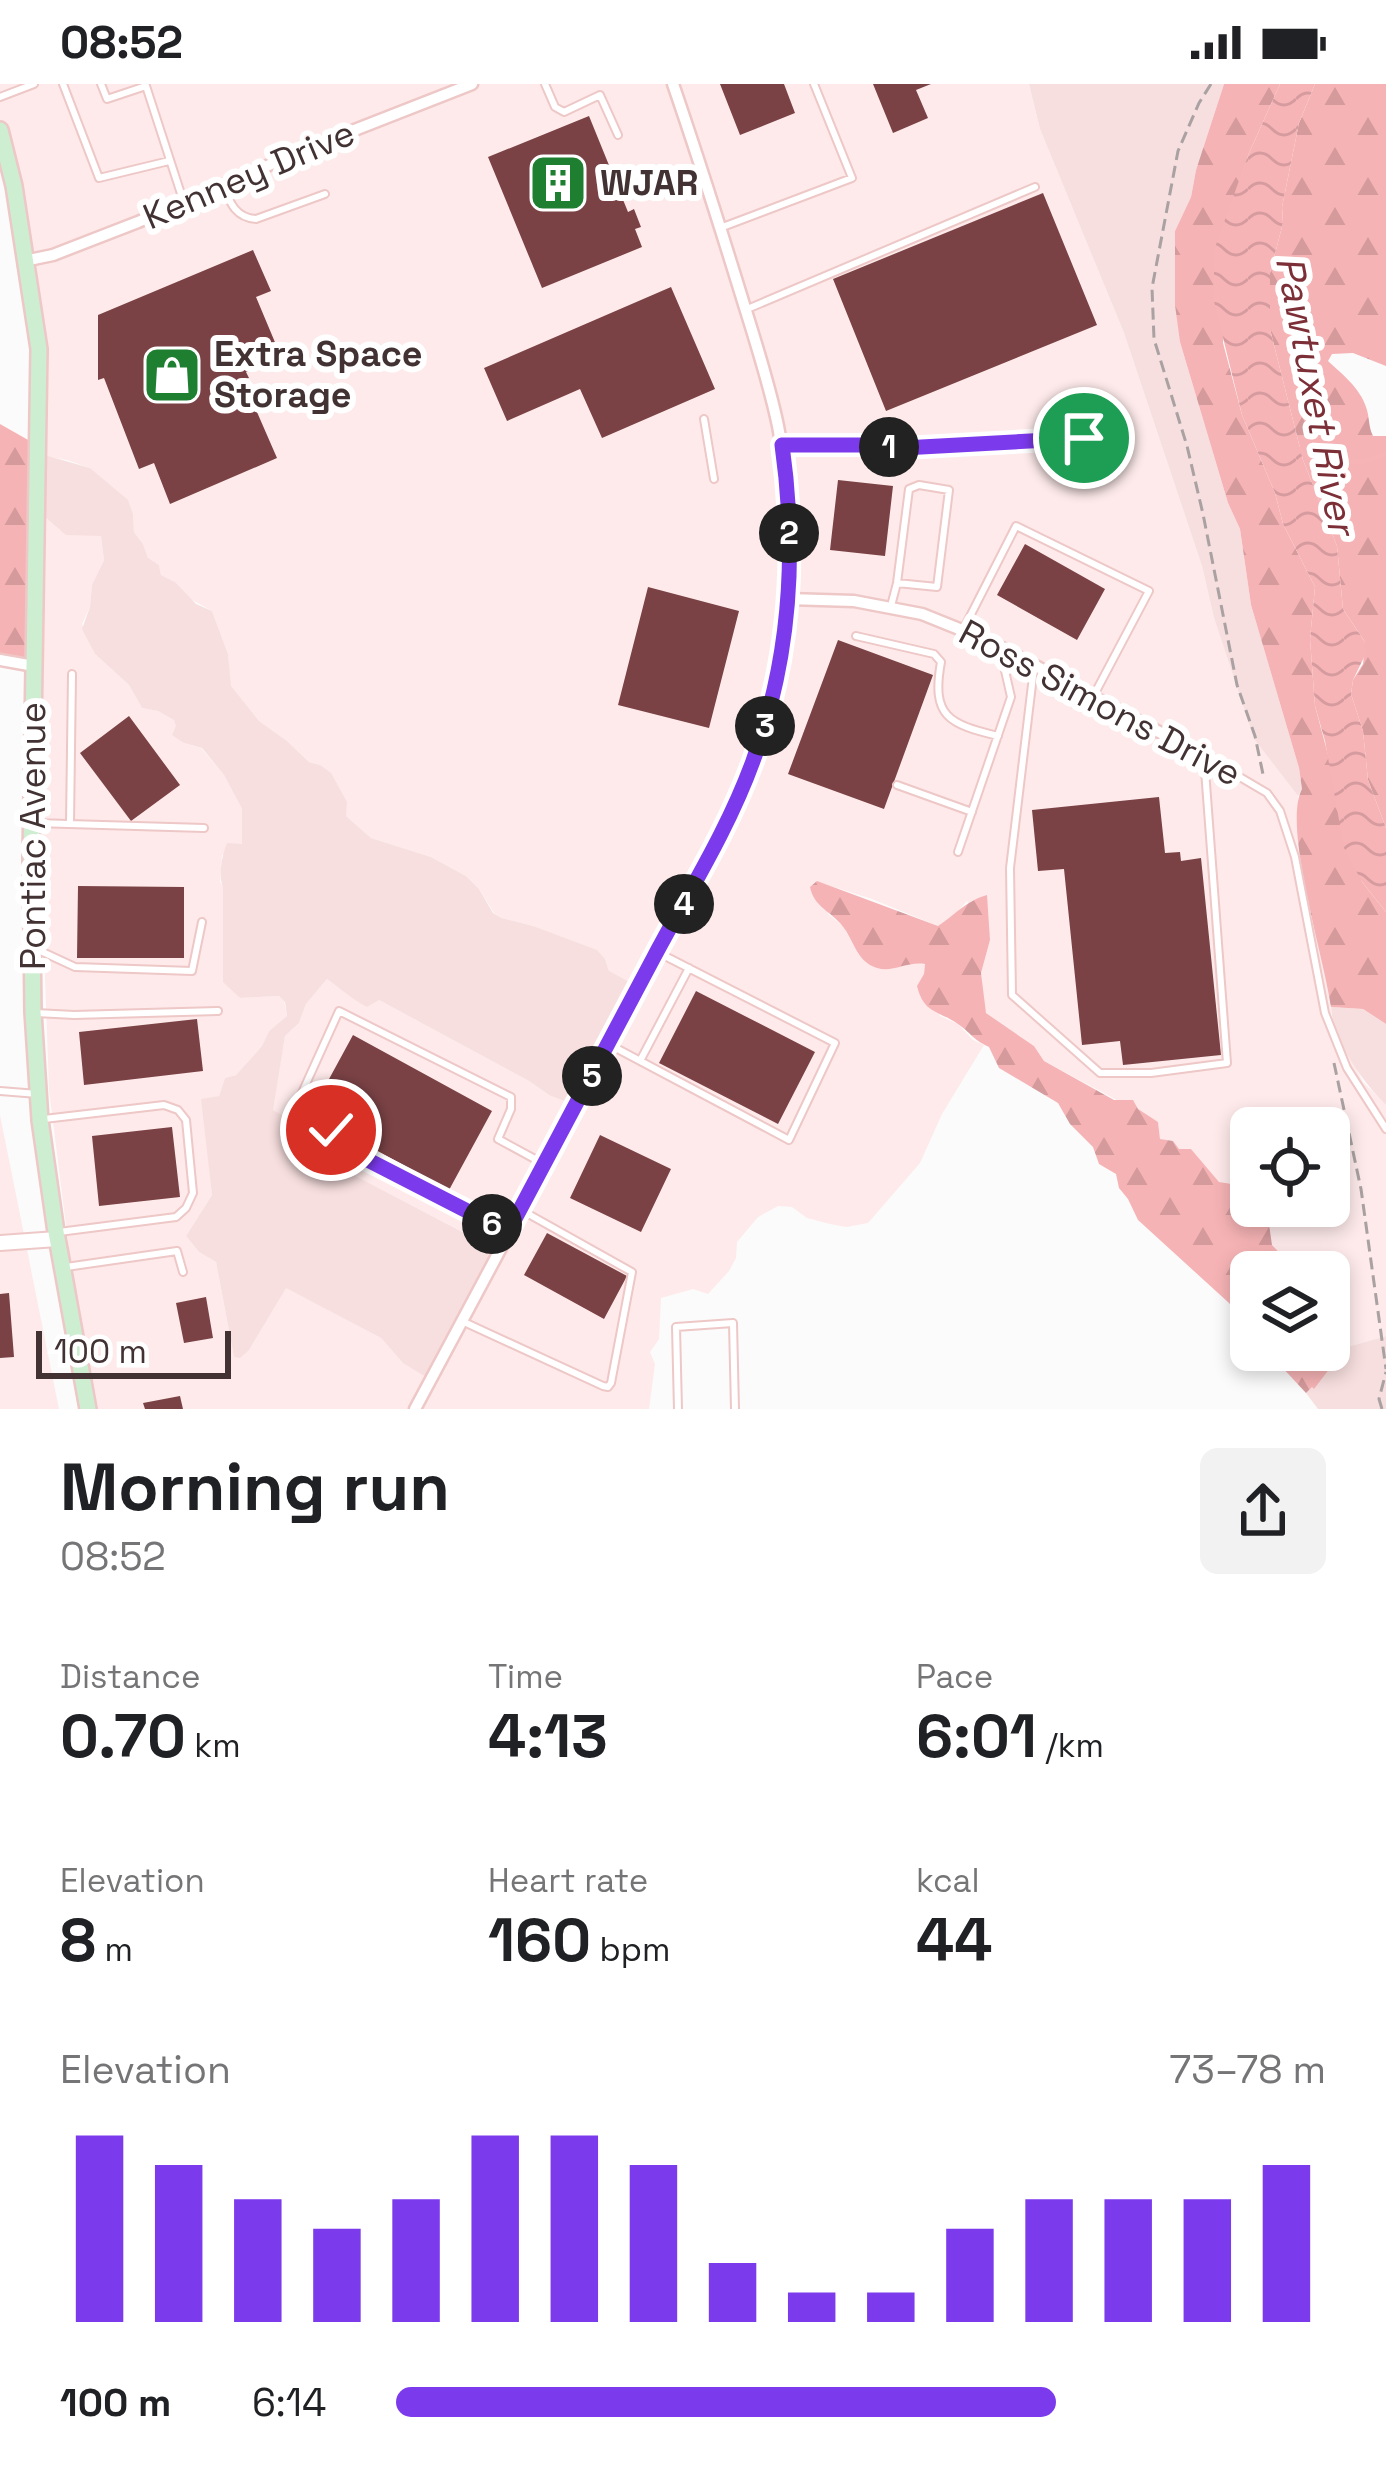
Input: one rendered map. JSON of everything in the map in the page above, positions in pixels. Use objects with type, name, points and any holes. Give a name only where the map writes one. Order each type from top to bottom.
[{"type":"main road","name":"Pontiac Avenue","points":[[0,130],[14,186],[39,349],[31,947],[38,1094],[56,1236],[89,1405]]},
{"type":"street","name":"Kenney Drive","points":[[24,261],[53,255],[472,84]]},
{"type":"street","points":[[415,1409],[717,844],[753,764],[775,689],[788,598],[790,536],[782,445],[771,393],[673,84]]},
{"type":"street","name":"Ross Simons Drive","points":[[788,598],[891,605],[922,614],[1009,651],[1204,756]]},
{"type":"street","points":[[0,660],[34,666]]},
{"type":"street","points":[[0,1243],[56,1236]]},
{"type":"lane","points":[[0,97],[34,84]]},
{"type":"lane","points":[[63,84],[99,178],[169,161]]},
{"type":"lane","points":[[101,84],[107,99],[146,86],[184,203]]},
{"type":"lane","points":[[545,84],[555,107],[564,112],[600,95],[618,135]]},
{"type":"lane","points":[[720,228],[852,178],[814,84]]},
{"type":"lane","points":[[223,186],[232,206],[248,219],[325,194]]},
{"type":"lane","points":[[745,310],[1035,187]]},
{"type":"lane","points":[[704,419],[713,479]]},
{"type":"lane","points":[[782,445],[903,448],[1084,438]]},
{"type":"lane","points":[[891,605],[909,489],[920,485],[949,490],[937,587],[897,583]]},
{"type":"lane","points":[[964,630],[1016,526],[1149,591],[1094,695]]},
{"type":"lane","points":[[856,635],[934,654],[941,662],[939,703],[948,717],[966,728],[998,736]]},
{"type":"lane","points":[[958,852],[1010,697],[1004,662],[1009,651]]},
{"type":"lane","points":[[1034,665],[1010,868],[1012,995],[1100,1073],[1151,1073],[1227,1063],[1204,756]]},
{"type":"lane","points":[[70,824],[71,674]]},
{"type":"lane","name":"Ross Simons Drive","points":[[1204,756],[1274,799],[1289,836],[1315,972],[1336,1046],[1386,1129]]},
{"type":"lane","points":[[897,785],[972,812]]},
{"type":"lane","points":[[32,823],[204,828]]},
{"type":"lane","points":[[31,947],[75,968],[192,970],[202,922]]},
{"type":"lane","points":[[609,1044],[789,1140],[835,1043],[657,952]]},
{"type":"lane","points":[[640,1060],[689,968]]},
{"type":"lane","points":[[33,1012],[218,1011]]},
{"type":"lane","points":[[508,1232],[364,1158],[296,1106],[339,1011],[512,1097],[498,1139],[544,1164]]},
{"type":"lane","points":[[0,1091],[38,1094]]},
{"type":"lane","points":[[40,1120],[164,1105],[178,1110],[186,1120],[193,1193],[187,1208],[176,1217],[56,1236]]},
{"type":"lane","points":[[461,1321],[603,1386],[611,1383],[632,1272],[520,1210]]},
{"type":"lane","points":[[62,1268],[177,1251],[183,1272]]},
{"type":"lane","points":[[678,1409],[676,1327],[733,1323],[735,1409]]},
{"type":"path","points":[[1211,84],[1178,151],[1152,288],[1154,339],[1204,514],[1237,685],[1255,736],[1267,793]]},
{"type":"path","points":[[1333,1058],[1361,1189],[1386,1370],[1379,1399],[1382,1409]]},
{"type":"shaded area","points":[[0,84],[1029,84],[1040,129],[1124,333],[1254,739],[1298,796],[1306,892],[1332,1021],[1363,1082],[1386,1105],[1386,1336],[1350,1346],[1350,1251],[1278,1251],[1272,1245],[1269,1227],[1350,1227],[1350,1107],[1230,1107],[1230,1184],[1219,1182],[1191,1149],[1179,1149],[1160,1139],[1158,1122],[1044,1061],[1034,1046],[985,1012],[981,973],[990,940],[967,901],[938,926],[821,883],[828,914],[843,926],[859,955],[894,968],[910,961],[925,964],[924,974],[940,1016],[984,1045],[942,1114],[920,1163],[868,1223],[830,1224],[807,1218],[792,1207],[778,1206],[758,1217],[737,1242],[729,1271],[708,1294],[693,1289],[661,1298],[659,1339],[650,1352],[655,1364],[649,1409],[89,1409],[49,1090],[34,667],[37,510],[101,536],[104,560],[82,624],[95,654],[129,685],[142,708],[175,720],[184,743],[201,748],[224,775],[242,809],[242,844],[222,855],[228,983],[240,998],[279,996],[287,1016],[269,1031],[236,1075],[225,1078],[219,1096],[204,1103],[212,1195],[186,1236],[216,1262],[234,1357],[249,1350],[285,1287],[381,1338],[403,1363],[496,1249],[339,1168],[309,1130],[272,1110],[285,1036],[327,979],[348,994],[379,1000],[549,1095],[609,971],[605,959],[494,913],[466,876],[431,857],[371,838],[346,816],[320,765],[309,762],[259,721],[230,686],[228,654],[212,611],[161,575],[159,565],[148,559],[134,532],[133,514],[90,468],[39,455],[21,209],[0,123]]},
{"type":"shaded area","points":[[1029,84],[1224,84],[1191,197],[1175,231],[1180,342],[1240,529],[1251,605],[1299,768],[1302,789],[1298,796],[1254,739],[1124,333],[1040,129]]},
{"type":"shaded area","points":[[41,454],[90,468],[128,500],[134,532],[148,558],[196,604],[212,611],[228,654],[231,686],[259,721],[309,762],[331,773],[347,802],[346,816],[371,838],[431,857],[466,876],[502,918],[597,950],[609,971],[637,986],[575,1105],[379,1000],[367,1007],[327,979],[285,1036],[273,1110],[309,1130],[340,1168],[497,1250],[426,1377],[403,1363],[381,1338],[286,1288],[249,1350],[234,1357],[216,1262],[186,1236],[212,1195],[201,1099],[219,1096],[225,1078],[236,1075],[269,1031],[287,1016],[285,1002],[279,996],[240,998],[223,982],[221,865],[227,843],[242,844],[242,809],[202,748],[172,735],[174,720],[142,708],[129,685],[95,654],[82,629],[92,585],[104,560],[101,536],[66,535],[37,510]]},
{"type":"shaded area","points":[[1331,1007],[1363,1009],[1386,1024],[1386,1105],[1350,1060]]},
{"type":"shaded area","points":[[0,1115],[59,1409],[0,1409]]},
{"type":"shaded area","points":[[1386,1336],[1386,1409],[1318,1409],[1306,1393],[1325,1371],[1350,1371],[1350,1346]]},
{"type":"green space","points":[[1224,84],[1280,84],[1249,153],[1227,220],[1223,343],[1242,415],[1283,524],[1315,587],[1310,639],[1315,706],[1362,882],[1386,912],[1386,1024],[1363,1009],[1331,1007],[1301,862],[1299,768],[1251,605],[1240,529],[1180,342],[1175,231],[1191,197]]},
{"type":"green space","points":[[1315,84],[1386,84],[1386,366],[1353,353],[1332,354],[1328,361],[1360,394],[1373,436],[1386,436],[1386,828],[1368,780],[1363,731],[1351,694],[1363,664],[1365,642],[1343,609],[1337,546],[1303,460],[1270,329],[1270,273],[1283,223],[1282,207],[1299,123]]},
{"type":"green space","points":[[0,424],[37,445],[34,660],[0,659]]},
{"type":"green space","points":[[817,881],[938,926],[987,895],[990,940],[981,973],[986,1013],[1034,1046],[1044,1061],[1114,1100],[1133,1100],[1158,1122],[1160,1139],[1173,1141],[1179,1149],[1191,1149],[1219,1182],[1230,1184],[1230,1227],[1269,1227],[1278,1251],[1230,1251],[1230,1304],[1138,1220],[1116,1174],[1099,1164],[1093,1147],[1070,1124],[1058,1103],[999,1068],[989,1047],[928,1007],[917,986],[925,964],[883,969],[870,965],[810,887]]},
{"type":"green space","points":[[1286,1371],[1328,1371],[1314,1389],[1306,1393]]},
{"type":"water","points":[[1280,84],[1315,84],[1299,123],[1282,207],[1283,223],[1270,273],[1270,329],[1303,460],[1337,546],[1343,609],[1365,642],[1366,653],[1351,694],[1363,731],[1368,780],[1386,828],[1386,912],[1362,882],[1344,848],[1315,706],[1310,639],[1315,587],[1283,524],[1242,415],[1214,301],[1214,250]]},
{"type":"building","points":[[720,84],[784,84],[795,113],[740,135]]},
{"type":"building","points":[[873,84],[931,84],[916,90],[928,118],[893,133]]},
{"type":"building","name":"WJAR","points":[[589,116],[628,212],[634,209],[642,247],[542,288],[488,157]]},
{"type":"building","points":[[1043,193],[1097,325],[886,411],[833,279]]},
{"type":"building","name":"Extra Space Storage","points":[[253,250],[271,291],[256,297],[282,359],[246,372],[249,378],[243,380],[277,458],[170,504],[154,463],[139,469],[104,378],[98,380],[98,315]]},
{"type":"building","points":[[671,287],[715,389],[602,438],[580,389],[507,421],[484,368]]},
{"type":"building","points":[[838,480],[893,486],[885,556],[830,550]]},
{"type":"building","points":[[1025,544],[1105,589],[1077,640],[997,595]]},
{"type":"building","points":[[648,587],[739,611],[709,728],[618,705]]},
{"type":"building","points":[[838,640],[933,675],[884,809],[788,774]]},
{"type":"building","points":[[129,716],[180,785],[131,821],[80,753]]},
{"type":"building","points":[[1159,797],[1165,853],[1180,852],[1181,861],[1201,858],[1221,1055],[1123,1065],[1120,1041],[1082,1045],[1064,869],[1038,871],[1032,810]]},
{"type":"building","points":[[78,886],[184,887],[184,958],[77,958]]},
{"type":"building","points":[[696,991],[815,1052],[778,1124],[659,1063]]},
{"type":"building","points":[[197,1019],[203,1071],[84,1085],[79,1032]]},
{"type":"building","points":[[353,1035],[492,1111],[449,1190],[310,1114]]},
{"type":"building","points":[[172,1127],[180,1197],[99,1206],[92,1136]]},
{"type":"building","points":[[600,1135],[671,1169],[641,1232],[570,1198]]},
{"type":"building","points":[[547,1233],[627,1276],[604,1319],[524,1275]]},
{"type":"building","points":[[9,1293],[14,1357],[0,1358],[0,1294]]},
{"type":"building","points":[[206,1297],[213,1338],[184,1343],[176,1303]]},
{"type":"building","points":[[180,1396],[183,1409],[145,1409],[143,1403]]},
{"type":"waterway","name":"Pawtuxet River","points":[[1296,447],[1317,463],[1366,461],[1386,454]]},
{"type":"place","name":"WJAR","points":[[558,183]]},
{"type":"place","name":"Extra Space Storage","points":[[172,375]]},
{"type":"route","points":[[331,1130],[364,1158],[508,1232],[717,844],[753,764],[775,689],[788,598],[790,536],[782,445],[903,448],[1084,438]]}]
